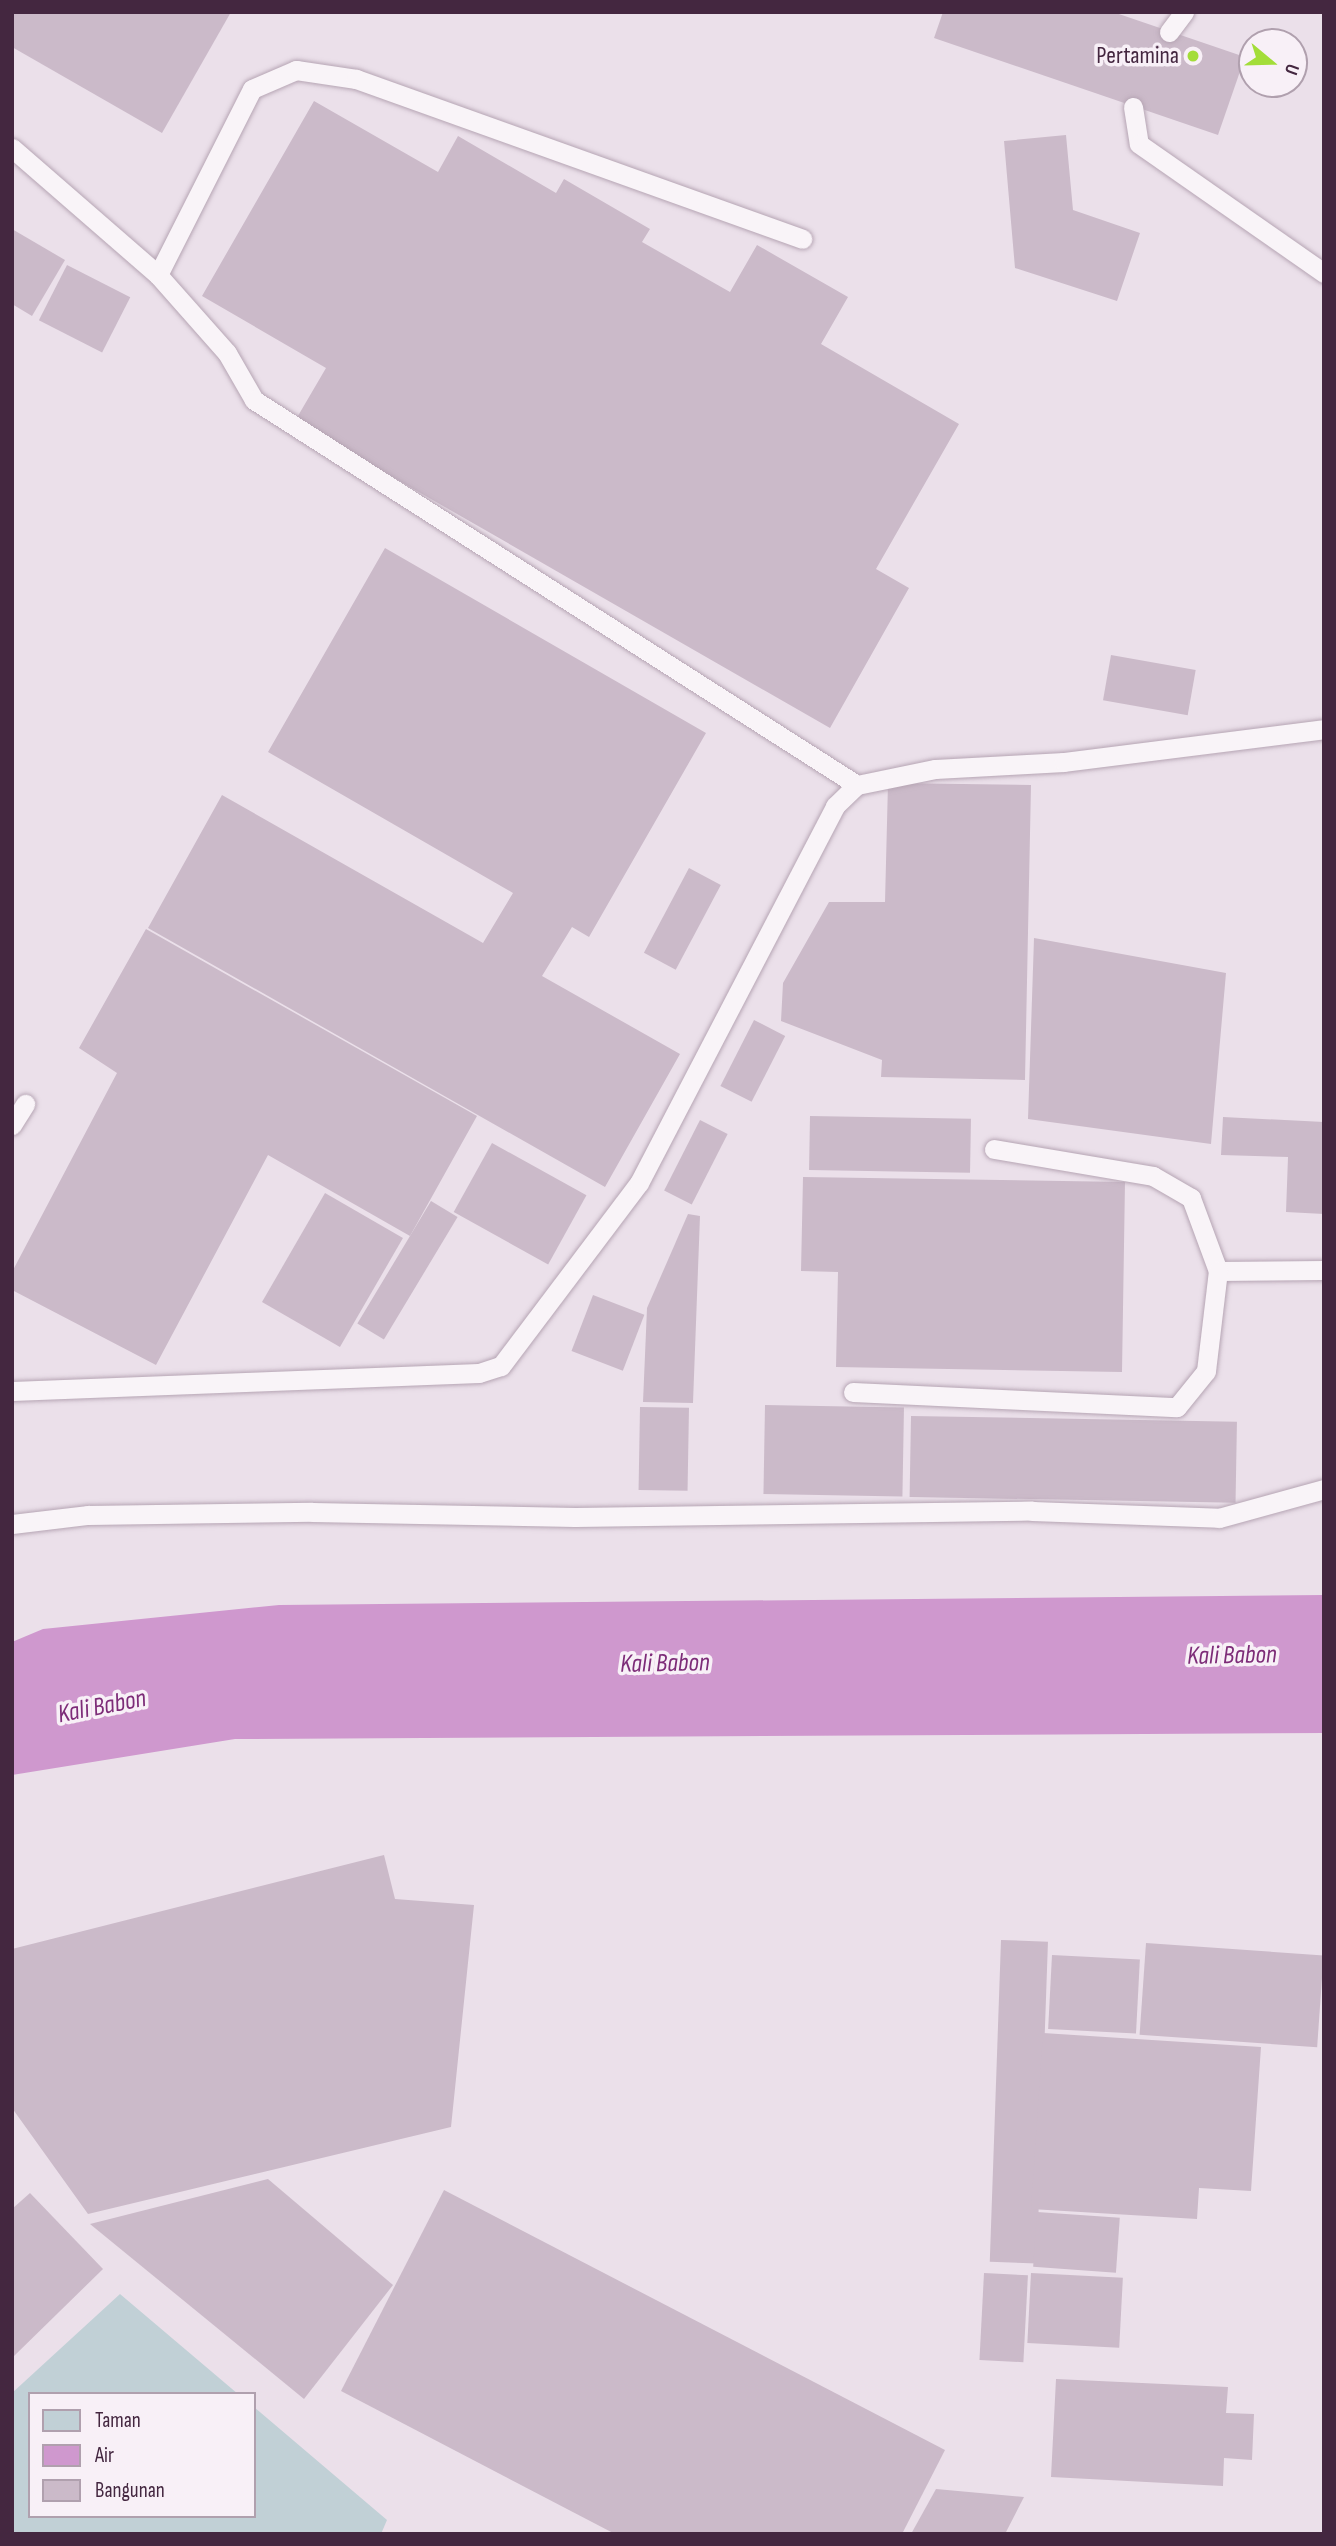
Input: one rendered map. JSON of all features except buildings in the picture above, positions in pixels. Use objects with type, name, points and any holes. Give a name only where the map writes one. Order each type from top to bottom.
[{"type":"lane","points":[[1169,32],[1184,12]]},
{"type":"lane","points":[[158,275],[252,89],[296,70],[356,79],[802,239]]},
{"type":"lane","points":[[1133,107],[1139,144],[1324,273]]},
{"type":"lane","points":[[12,148],[158,275],[227,353],[254,400],[857,785]]},
{"type":"lane","points":[[12,1391],[479,1373],[501,1366],[639,1183],[835,806],[857,785],[935,769],[1064,762],[1324,729]]},
{"type":"lane","points":[[12,1125],[25,1104]]},
{"type":"lane","points":[[853,1392],[1178,1407],[1206,1371],[1217,1271],[1191,1198],[1153,1176],[993,1149]]},
{"type":"lane","points":[[1217,1271],[1324,1270]]},
{"type":"lane","points":[[12,1524],[88,1515],[312,1512],[575,1517],[1032,1511],[1219,1518],[1324,1489]]},
{"type":"green space","points":[[120,2294],[236,2392],[28,2392],[28,2518],[256,2518],[256,2409],[387,2520],[381,2534],[12,2534],[12,2393]]},
{"type":"water","name":"Kali Babon","points":[[1324,1595],[1324,1733],[235,1739],[12,1775],[12,1642],[43,1629],[279,1605]]},
{"type":"place","name":"Pertamina","points":[[1193,56]]}]
